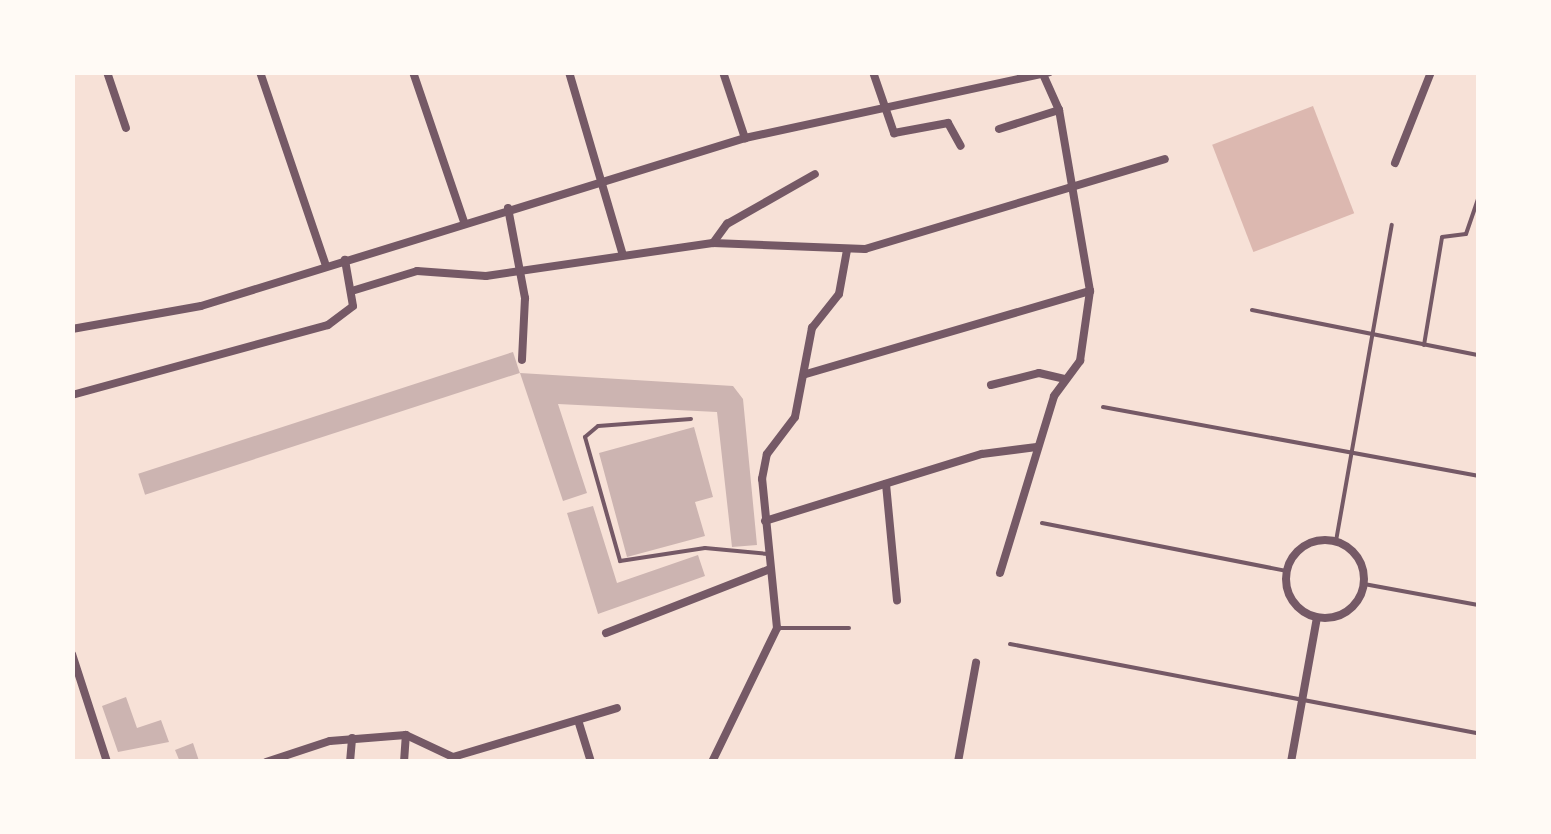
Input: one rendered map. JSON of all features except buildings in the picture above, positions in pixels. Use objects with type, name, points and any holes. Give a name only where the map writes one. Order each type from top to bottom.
[{"type":"street","points":[[107,72],[126,128]]},
{"type":"street","points":[[260,72],[326,266]]},
{"type":"street","points":[[413,72],[464,222]]},
{"type":"street","points":[[569,72],[606,178],[622,255]]},
{"type":"street","points":[[723,72],[745,138]]},
{"type":"street","points":[[872,72],[894,133],[948,123],[961,146]]},
{"type":"street","points":[[1394,163],[1431,72]]},
{"type":"street","points":[[72,329],[201,306],[508,208],[745,138],[1045,74],[1059,110],[1090,291],[1080,361],[1064,378],[1037,447],[1000,572]]},
{"type":"street","points":[[999,129],[1059,110]]},
{"type":"street","points":[[355,290],[417,271],[465,278],[520,267],[713,244],[848,250],[1165,159]]},
{"type":"street","points":[[713,244],[727,224],[816,174]]},
{"type":"street","points":[[508,208],[520,267],[522,360]]},
{"type":"street","points":[[712,762],[777,628],[764,521],[767,454],[791,426],[806,374],[812,328],[839,294],[848,250]]},
{"type":"street","points":[[72,395],[328,325],[346,315],[355,290],[345,260]]},
{"type":"street","points":[[806,374],[1090,291]]},
{"type":"street","points":[[991,385],[1039,373],[1064,378]]},
{"type":"street","points":[[764,521],[886,484],[1037,447]]},
{"type":"street","points":[[886,484],[897,600]]},
{"type":"street","points":[[1336,541],[1361,562],[1364,584],[1347,611],[1316,617],[1296,605],[1287,571],[1311,542],[1336,541]]},
{"type":"street","points":[[606,633],[770,569]]},
{"type":"street","points":[[1291,762],[1316,617]]},
{"type":"street","points":[[72,654],[107,762]]},
{"type":"street","points":[[958,762],[976,663]]},
{"type":"street","points":[[266,762],[352,738],[406,735],[443,757],[617,708]]},
{"type":"street","points":[[578,720],[590,762]]},
{"type":"street","points":[[404,762],[406,735]]},
{"type":"street","points":[[350,762],[352,738]]},
{"type":"street","points":[[484,747],[489,762]]},
{"type":"lane","points":[[1424,345],[1442,237],[1466,234],[1478,199]]},
{"type":"lane","points":[[1336,541],[1392,224]]},
{"type":"lane","points":[[1252,310],[1478,355]]},
{"type":"lane","points":[[1102,407],[1478,476]]},
{"type":"lane","points":[[691,419],[598,426],[585,437],[620,562],[705,548],[768,554]]},
{"type":"lane","points":[[1042,523],[1287,571]]},
{"type":"lane","points":[[1364,584],[1478,605]]},
{"type":"lane","points":[[777,628],[849,628]]},
{"type":"lane","points":[[1010,644],[1478,733]]},
{"type":"shaded area","points":[[1313,106],[1354,213],[1253,252],[1212,145]]}]
